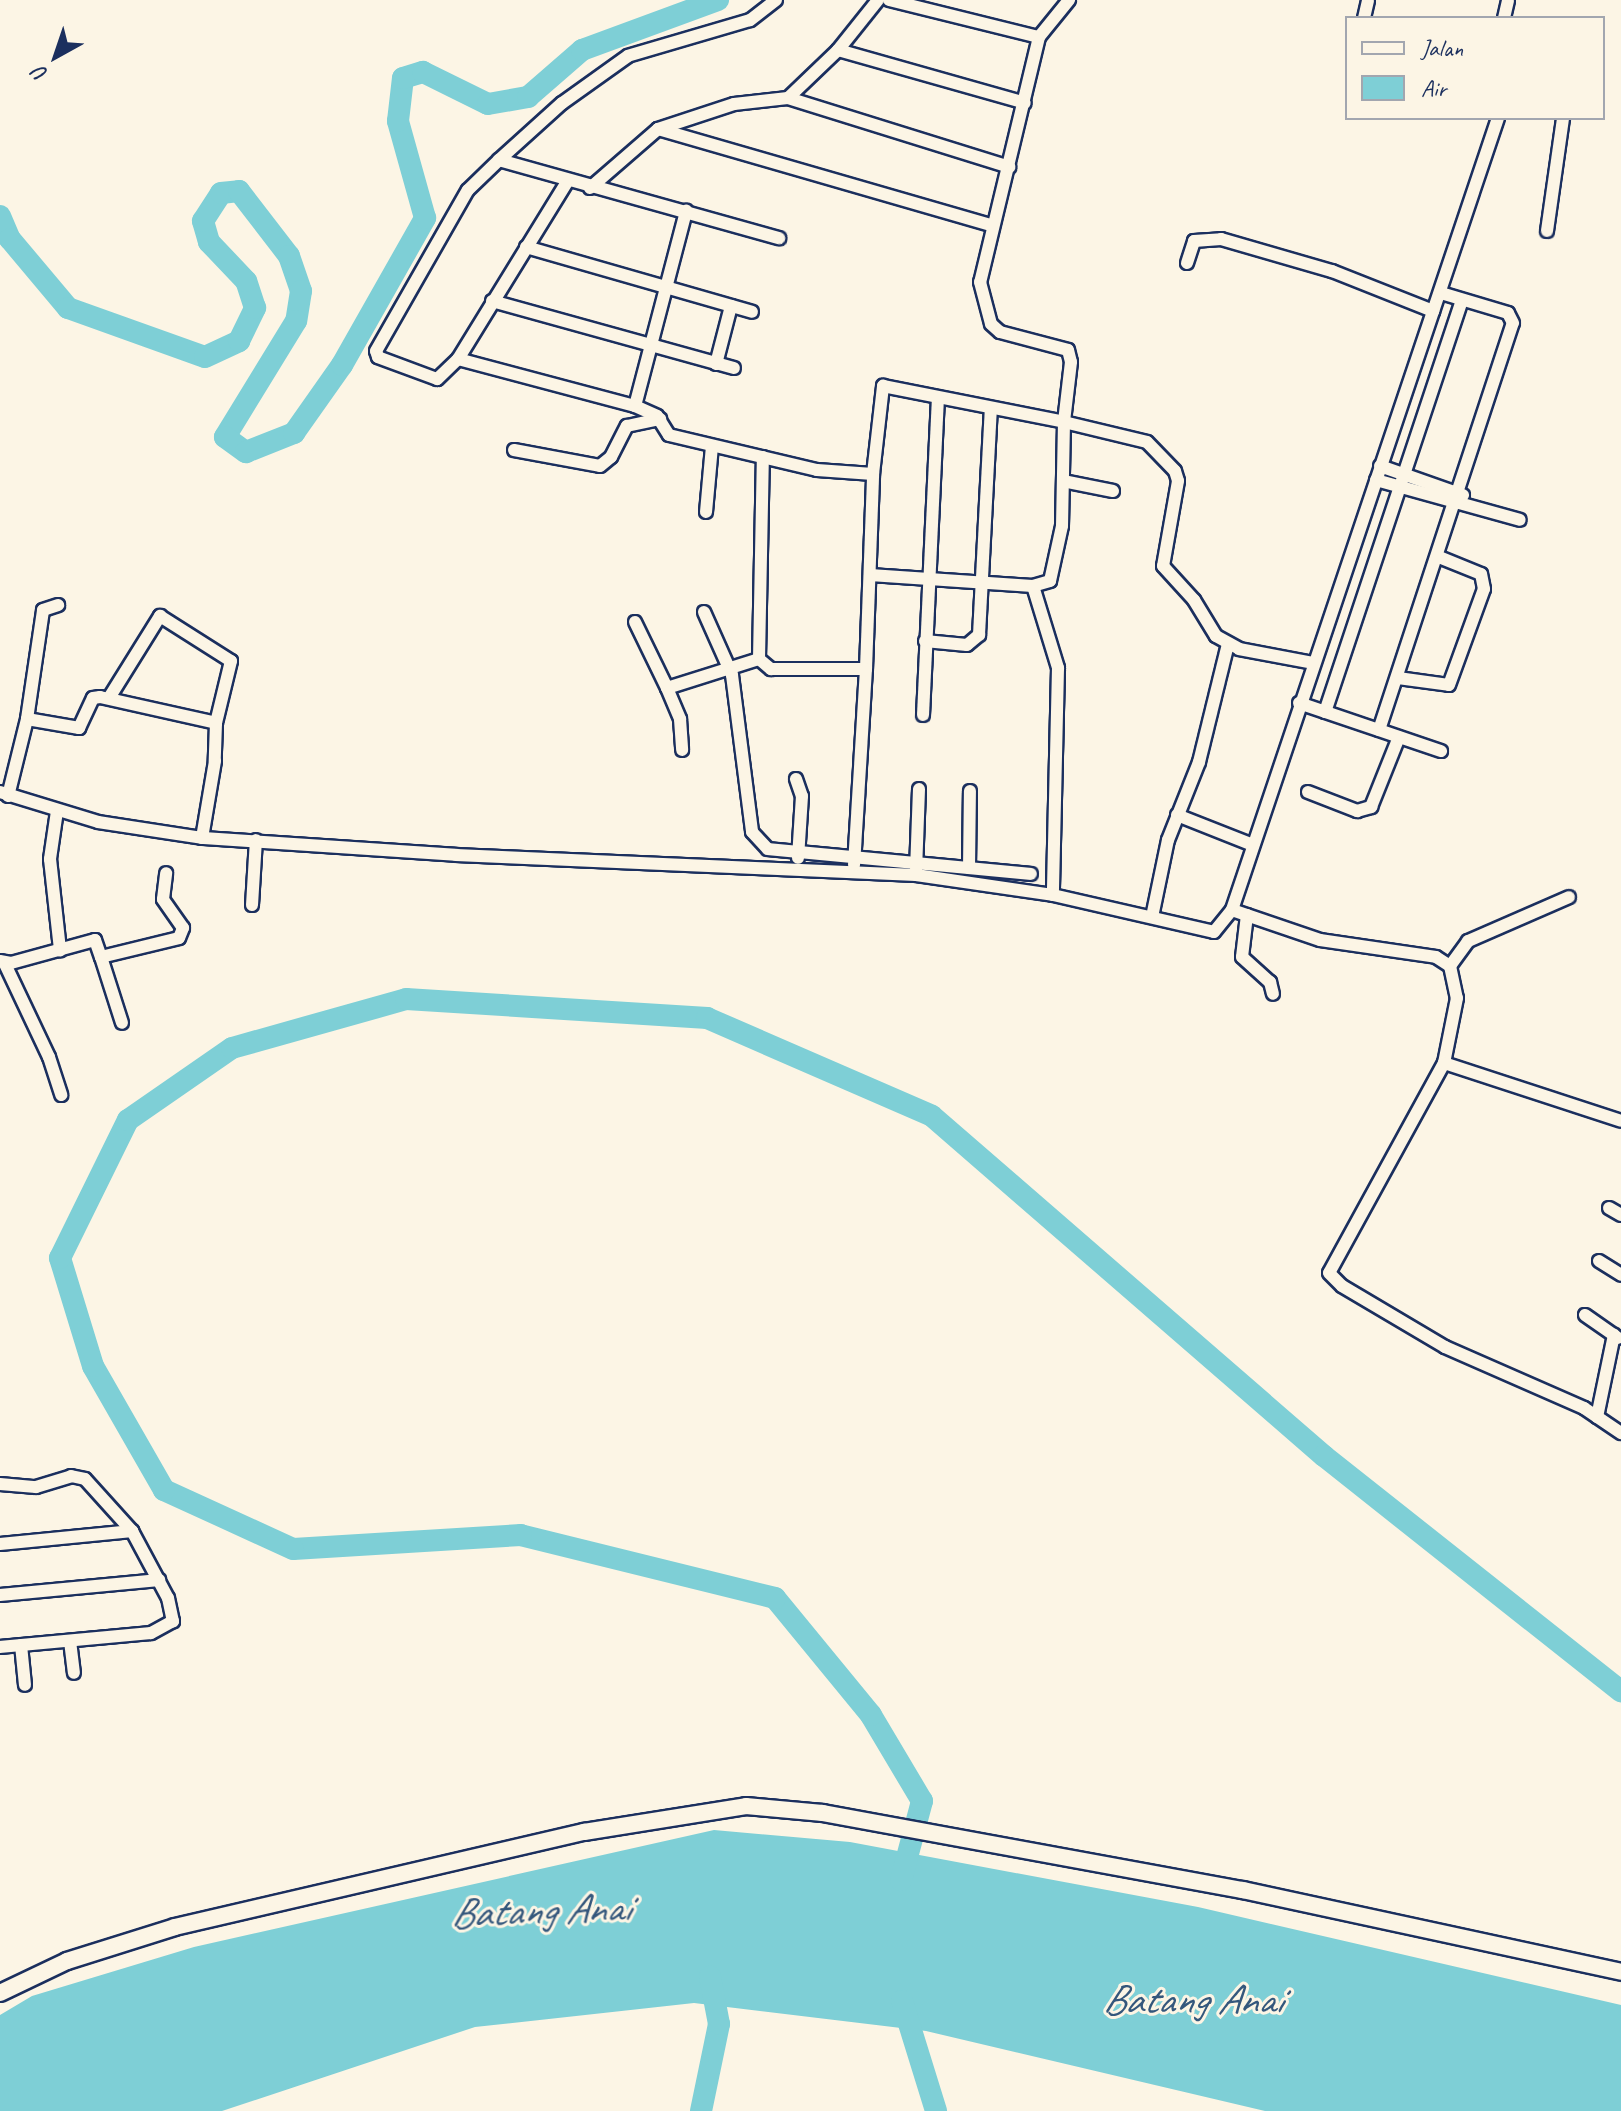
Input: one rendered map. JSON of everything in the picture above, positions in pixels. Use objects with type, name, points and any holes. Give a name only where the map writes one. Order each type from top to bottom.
[{"type":"street","points":[[567,182],[458,359],[437,379],[378,357],[376,351],[468,190],[562,103],[628,56],[750,20],[776,0]]},
{"type":"street","points":[[788,98],[838,50],[878,0]]},
{"type":"street","points":[[889,0],[1039,37]]},
{"type":"street","points":[[870,575],[1033,586],[1050,581],[1062,526],[1064,422],[1071,362],[1068,350],[1000,332],[982,300],[980,282],[991,225],[1010,167],[1039,37],[1069,0]]},
{"type":"street","points":[[838,50],[1025,103]]},
{"type":"street","points":[[590,188],[658,129],[734,104],[788,98],[1010,167]]},
{"type":"street","points":[[704,612],[729,667],[752,832],[774,853],[855,857],[1053,895],[1214,932],[1232,910],[1497,120]]},
{"type":"street","points":[[1547,231],[1563,120]]},
{"type":"street","points":[[658,129],[991,225]]},
{"type":"street","points":[[499,160],[567,182],[779,238]]},
{"type":"street","points":[[635,406],[686,211]]},
{"type":"street","points":[[1187,263],[1194,241],[1212,237],[1344,275],[1433,311]]},
{"type":"street","points":[[526,247],[752,312]]},
{"type":"street","points":[[1379,730],[1439,557],[1513,323],[1508,313],[1441,293]]},
{"type":"street","points":[[1325,712],[1462,300]]},
{"type":"street","points":[[492,301],[734,368]]},
{"type":"street","points":[[716,364],[731,306]]},
{"type":"street","points":[[458,359],[635,406],[660,419]]},
{"type":"street","points":[[853,872],[880,389],[887,386],[1147,442],[1175,471],[1178,481],[1163,566],[1228,644],[1313,663]]},
{"type":"street","points":[[923,715],[927,579],[938,398]]},
{"type":"street","points":[[925,641],[974,642],[979,635],[991,409]]},
{"type":"street","points":[[660,419],[663,433],[712,446],[817,470],[873,474]]},
{"type":"street","points":[[514,450],[600,466],[611,457],[627,426],[660,419]]},
{"type":"street","points":[[706,512],[712,446]]},
{"type":"street","points":[[759,659],[763,457]]},
{"type":"street","points":[[1380,466],[1460,492],[1470,503]]},
{"type":"street","points":[[1376,480],[1455,505],[1470,503],[1520,520]]},
{"type":"street","points":[[1063,481],[1113,491]]},
{"type":"street","points":[[1398,678],[1449,685],[1484,589],[1481,574],[1439,557]]},
{"type":"street","points":[[1033,586],[1058,668],[1053,895]]},
{"type":"street","points":[[58,605],[43,610],[27,719],[4,794],[57,811],[202,838],[456,855],[853,872],[969,868],[1031,874]]},
{"type":"street","points":[[109,698],[164,616],[231,661],[216,723],[202,838]]},
{"type":"street","points":[[635,622],[680,719],[682,750]]},
{"type":"street","points":[[1152,917],[1177,815],[1199,762],[1228,644]]},
{"type":"street","points":[[667,688],[759,659]]},
{"type":"street","points":[[759,659],[771,669],[866,669]]},
{"type":"street","points":[[27,719],[79,728],[93,698],[109,698],[216,723]]},
{"type":"street","points":[[1299,703],[1441,751]]},
{"type":"street","points":[[1308,792],[1357,811],[1371,807],[1399,737]]},
{"type":"street","points":[[796,779],[802,796],[796,869]]},
{"type":"street","points":[[916,869],[919,789]]},
{"type":"street","points":[[969,868],[970,791]]},
{"type":"street","points":[[57,811],[50,859],[60,950]]},
{"type":"street","points":[[1177,815],[1253,845]]},
{"type":"street","points":[[252,905],[256,840]]},
{"type":"street","points":[[101,957],[184,934],[163,899],[166,873]]},
{"type":"street","points":[[1450,966],[1468,941],[1569,897]]},
{"type":"street","points":[[1232,910],[1320,940],[1436,957],[1450,966],[1457,998],[1444,1063],[1329,1273],[1445,1347],[1597,1417],[1621,1433]]},
{"type":"street","points":[[1247,915],[1242,957],[1270,982],[1273,994]]},
{"type":"street","points":[[61,1095],[49,1057],[2,962],[97,941],[122,1023]]},
{"type":"street","points":[[1444,1063],[1621,1121]]},
{"type":"street","points":[[1599,1261],[1621,1275]]},
{"type":"street","points":[[1585,1315],[1618,1337],[1597,1417]]},
{"type":"street","points":[[0,1484],[36,1487],[71,1476],[85,1479],[132,1531],[159,1580],[172,1612],[168,1627],[0,1647]]},
{"type":"street","points":[[0,1544],[132,1531]]},
{"type":"street","points":[[0,1595],[159,1580]]},
{"type":"street","points":[[70,1641],[74,1673]]},
{"type":"street","points":[[21,1645],[25,1685]]},
{"type":"street","points":[[0,1993],[67,1961],[175,1927],[636,1821],[770,1806],[895,1825],[1243,1890],[1621,1972]]},
{"type":"water","name":"Batang Anai","points":[[714,1830],[850,1842],[1198,1907],[1621,2005],[1621,2111],[1265,2111],[926,2031],[694,2003],[475,2027],[222,2111],[0,2111],[0,2015],[32,1996],[194,1947]]},
{"type":"waterway","points":[[0,216],[10,239],[68,308],[205,357],[239,341],[255,308],[246,281],[209,242],[203,221],[221,193],[239,191],[289,256],[301,291],[296,321],[225,437],[246,452],[294,433],[342,365],[425,218],[398,121],[403,78],[423,72],[488,104],[528,97],[582,50],[718,0]]},
{"type":"waterway","points":[[901,1880],[922,1801],[871,1715],[775,1598],[521,1535],[293,1549],[164,1490],[93,1366],[60,1258],[128,1120],[232,1048],[406,999],[707,1018],[932,1116],[1324,1456],[1621,1691]]},
{"type":"waterway","points":[[701,2111],[719,2024],[710,1977]]},
{"type":"waterway","points":[[902,2001],[936,2111]]}]
